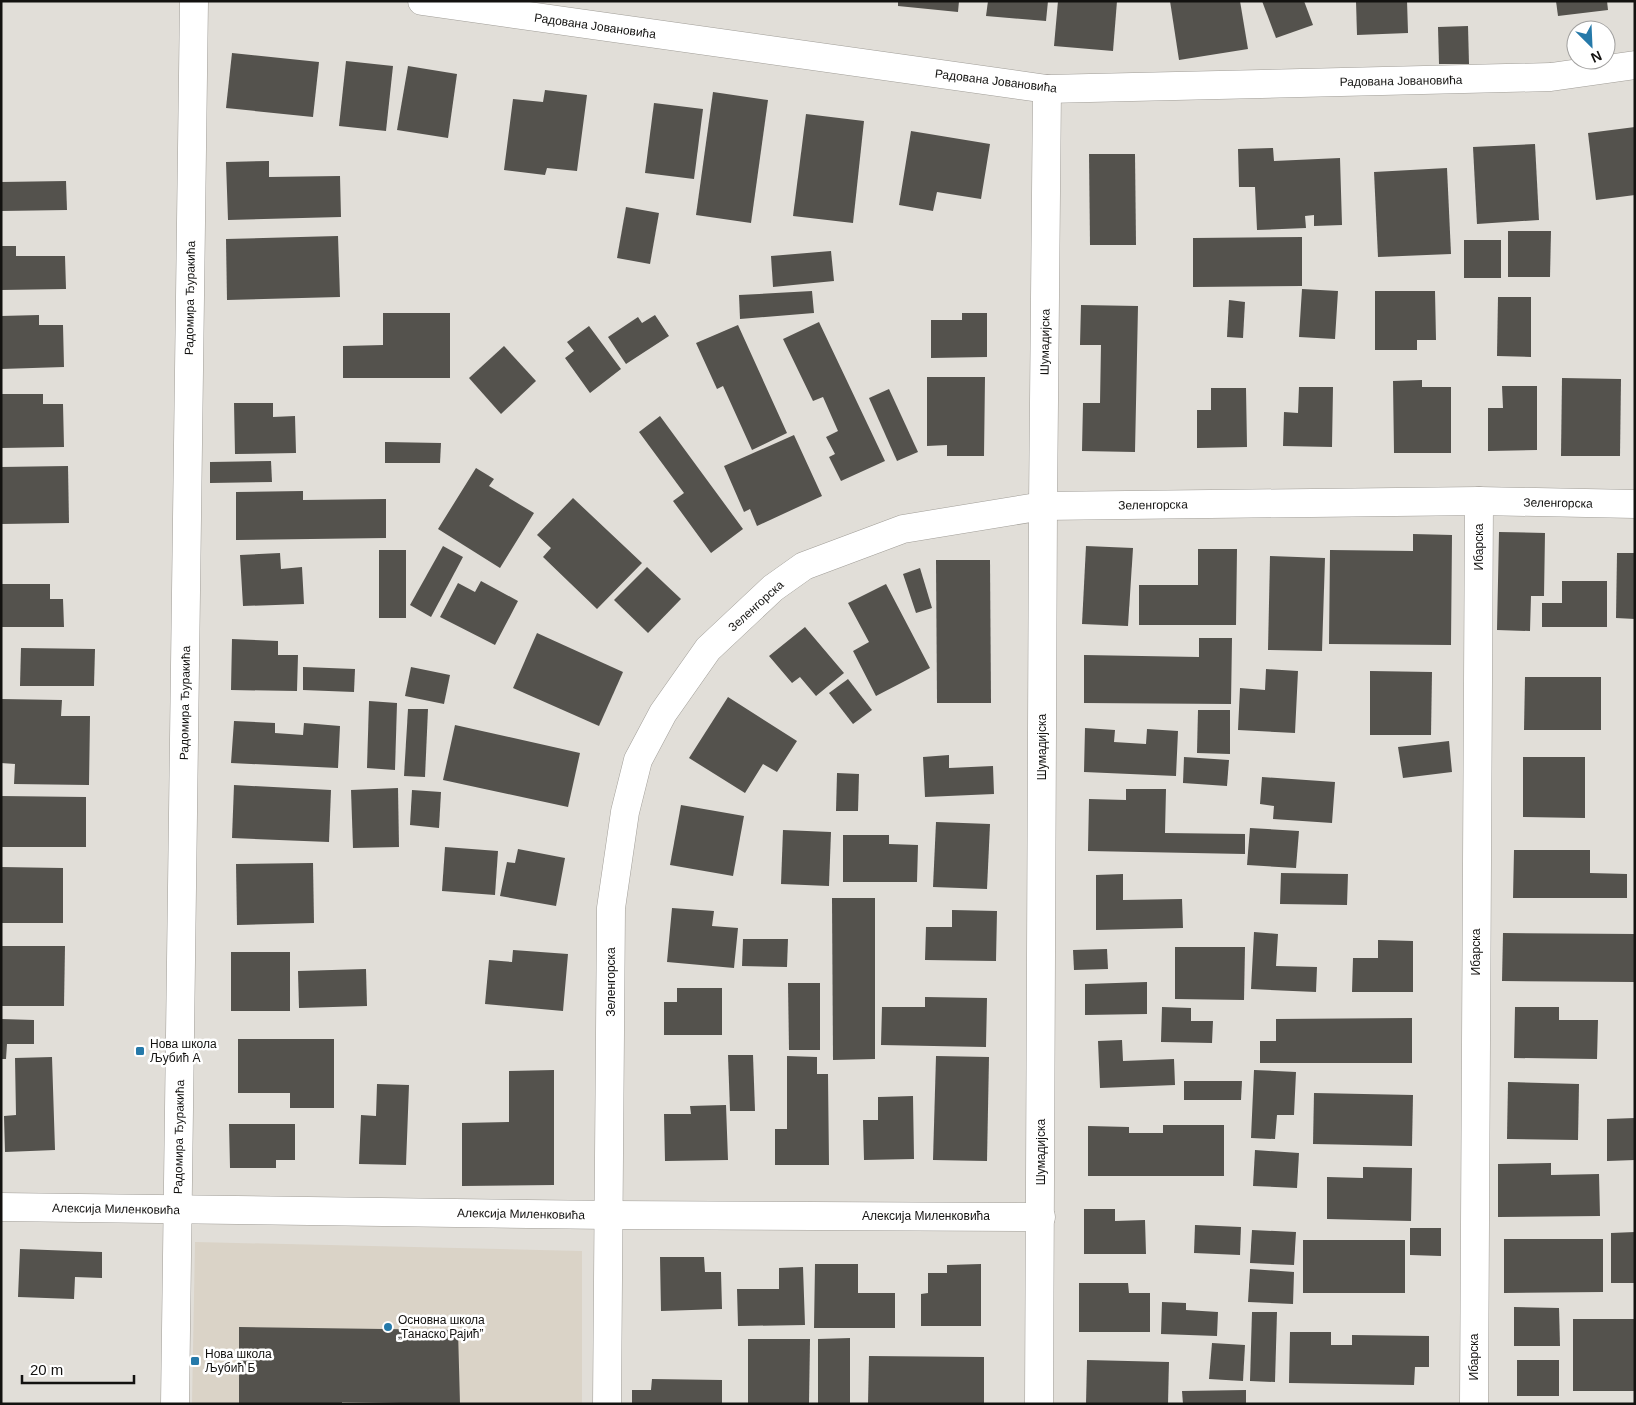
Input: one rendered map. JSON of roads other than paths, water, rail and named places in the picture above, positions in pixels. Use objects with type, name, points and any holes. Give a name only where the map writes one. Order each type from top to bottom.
[{"type":"street","name":"Радомира Ђуракића","points":[[175,1404],[194,1]]},
{"type":"street","name":"Радована Јовановића","points":[[422,1],[1047,89],[1551,77],[1635,66]]},
{"type":"street","name":"Шумадијска","points":[[1039,1404],[1047,89]]},
{"type":"street","name":"Зеленгорска","points":[[607,1404],[611,908],[625,812],[638,760],[663,713],[708,649],[773,588],[804,566],[903,529],[1043,506],[1479,501],[1635,504]]},
{"type":"street","name":"Ибарска","points":[[1474,1404],[1479,501]]},
{"type":"street","name":"Алексија Миленковића","points":[[1,1208],[609,1215],[1041,1217]]},
{"type":"place","name":"Нова школа Љубић А","points":[[140,1051]]},
{"type":"place","name":"Основна школа „Танаско Рајић”","points":[[388,1327]]},
{"type":"place","name":"Нова школа Љубић Б","points":[[195,1361]]}]
